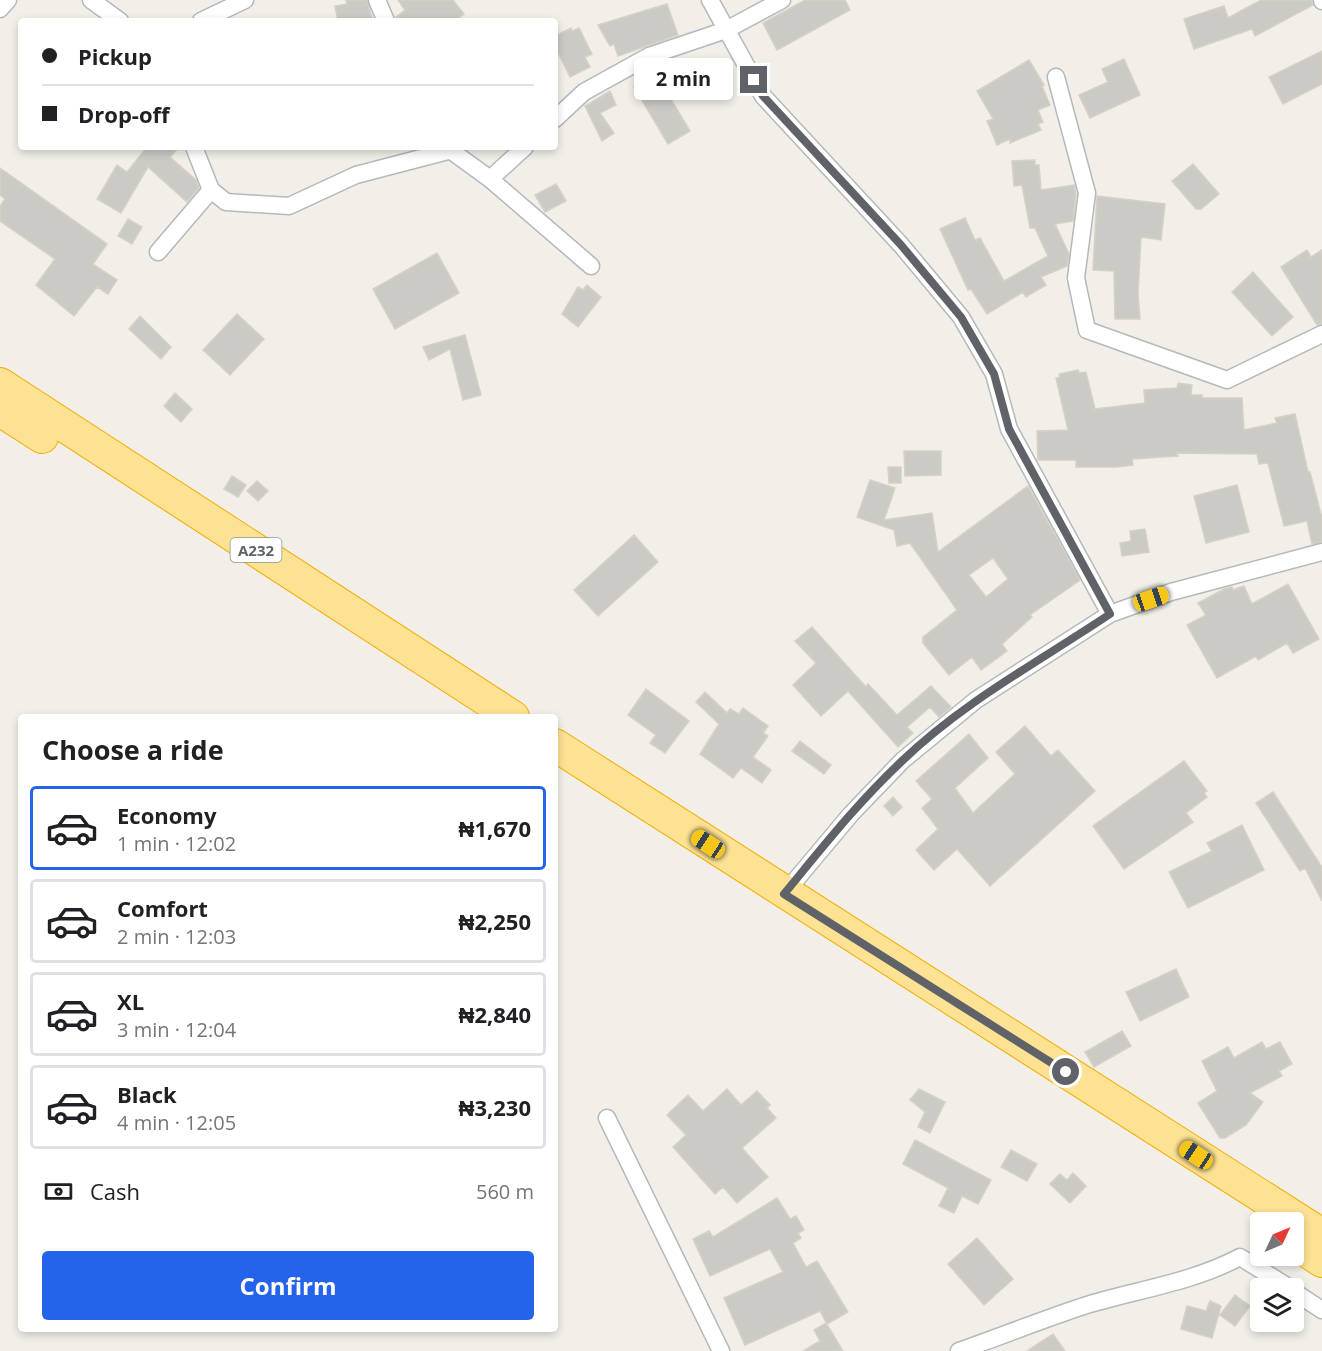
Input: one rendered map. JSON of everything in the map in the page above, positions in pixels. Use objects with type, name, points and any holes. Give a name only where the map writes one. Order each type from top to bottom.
[{"type":"highway","name":"A232","points":[[0,384],[508,714]]},
{"type":"highway","name":"A232","points":[[0,410],[474,714]]},
{"type":"highway","points":[[558,747],[784,894],[1322,1235]]},
{"type":"highway","points":[[558,768],[1250,1214]]},
{"type":"highway","points":[[1304,1249],[1322,1261]]},
{"type":"street","points":[[0,9],[8,0]]},
{"type":"street","points":[[91,0],[116,18]]},
{"type":"street","points":[[207,18],[245,0]]},
{"type":"street","points":[[377,0],[385,18]]},
{"type":"street","points":[[710,0],[763,96],[901,245],[961,317],[994,374],[1009,429],[1110,614]]},
{"type":"street","points":[[558,116],[584,92],[649,56],[726,30],[782,0]]},
{"type":"street","points":[[1056,77],[1087,193],[1076,278],[1087,330],[1227,380],[1322,334]]},
{"type":"street","points":[[195,150],[211,190],[226,202],[289,206],[356,175],[444,150]]},
{"type":"street","points":[[448,150],[490,179],[591,266]]},
{"type":"street","points":[[490,179],[522,150]]},
{"type":"street","points":[[159,252],[211,190]]},
{"type":"street","points":[[784,894],[851,814],[903,760],[976,700],[1110,614],[1171,592],[1322,552]]},
{"type":"street","points":[[607,1118],[721,1351]]},
{"type":"street","points":[[959,1351],[1090,1304],[1169,1285],[1218,1269],[1240,1257],[1272,1278]]},
{"type":"street","points":[[1304,1298],[1322,1310]]},
{"type":"building","points":[[346,0],[367,0],[372,18],[337,18],[335,6],[347,4]]},
{"type":"building","points":[[398,0],[453,0],[464,14],[459,18],[396,18],[405,10]]},
{"type":"building","points":[[805,0],[845,0],[850,10],[777,50],[763,23]]},
{"type":"building","points":[[1261,0],[1311,0],[1313,5],[1255,36],[1252,29],[1194,49],[1184,19],[1224,6],[1228,18]]},
{"type":"building","points":[[667,4],[678,35],[618,56],[614,44],[610,46],[598,25]]},
{"type":"building","points":[[571,28],[572,31],[579,28],[592,54],[585,57],[590,67],[570,77],[558,52],[558,34]]},
{"type":"building","points":[[1322,51],[1322,84],[1283,104],[1269,77]]},
{"type":"building","points":[[1124,59],[1140,95],[1090,118],[1079,95],[1108,82],[1102,69]]},
{"type":"building","points":[[1029,60],[1044,85],[1042,86],[1050,105],[1038,110],[1043,122],[1038,124],[1041,130],[1010,143],[1010,139],[997,145],[987,121],[993,119],[977,91]]},
{"type":"building","points":[[656,74],[690,131],[668,144],[634,87]]},
{"type":"building","points":[[610,91],[616,105],[600,113],[614,133],[602,141],[585,106]]},
{"type":"building","points":[[145,150],[176,150],[170,157],[196,180],[199,188],[187,202],[148,167],[121,213],[97,199],[117,165],[127,172]]},
{"type":"building","points":[[1035,160],[1035,165],[1039,165],[1041,190],[1074,185],[1076,194],[1073,221],[1055,224],[1069,254],[1067,266],[1041,277],[1046,285],[1026,297],[1023,292],[987,314],[971,289],[968,290],[940,229],[965,218],[975,240],[980,238],[1004,281],[1048,256],[1035,228],[1030,228],[1022,185],[1014,186],[1012,161]]},
{"type":"building","points":[[1193,164],[1219,194],[1201,209],[1196,209],[1172,181]]},
{"type":"building","points":[[0,168],[107,244],[93,264],[117,280],[108,294],[97,287],[74,316],[36,285],[55,259],[0,221],[0,206],[5,199],[0,195]]},
{"type":"building","points":[[556,184],[566,201],[545,212],[535,195]]},
{"type":"building","points":[[1097,196],[1165,204],[1161,240],[1141,237],[1138,294],[1140,319],[1115,319],[1114,271],[1093,270]]},
{"type":"building","points":[[128,219],[142,227],[132,244],[118,236]]},
{"type":"building","points":[[1307,250],[1311,257],[1322,250],[1322,324],[1317,325],[1281,267]]},
{"type":"building","points":[[437,253],[459,293],[395,329],[373,289]]},
{"type":"building","points":[[1253,272],[1293,317],[1272,336],[1232,292]]},
{"type":"building","points":[[587,285],[601,297],[578,327],[562,314],[578,287],[583,290]]},
{"type":"building","points":[[237,314],[264,339],[230,375],[203,350]]},
{"type":"building","points":[[140,316],[171,347],[161,359],[129,329]]},
{"type":"building","points":[[465,335],[481,395],[463,400],[450,349],[429,360],[423,347]]},
{"type":"building","points":[[1078,370],[1079,373],[1086,372],[1095,409],[1145,403],[1144,390],[1177,388],[1178,383],[1192,385],[1191,395],[1202,395],[1202,398],[1242,398],[1244,430],[1277,423],[1275,418],[1295,414],[1308,472],[1310,472],[1322,518],[1322,542],[1312,544],[1307,521],[1284,526],[1268,463],[1259,464],[1257,454],[1177,453],[1178,456],[1132,459],[1133,465],[1116,467],[1076,467],[1076,460],[1038,460],[1037,431],[1068,430],[1056,378],[1060,377],[1059,374]]},
{"type":"building","points":[[175,393],[192,409],[181,422],[164,406]]},
{"type":"building","points":[[904,451],[941,451],[941,475],[905,476]]},
{"type":"building","points":[[888,467],[901,467],[901,483],[889,483]]},
{"type":"building","points":[[232,476],[246,485],[238,497],[224,489]]},
{"type":"building","points":[[870,480],[895,488],[884,520],[932,513],[938,552],[1028,486],[1080,580],[1030,615],[1032,617],[1002,644],[1007,651],[981,670],[972,657],[949,675],[923,643],[923,637],[957,610],[910,543],[897,546],[894,530],[857,517]],"holes":[[[993,558],[1008,579],[986,597],[969,575]]]},
{"type":"building","points":[[257,481],[268,491],[258,501],[247,491]]},
{"type":"building","points":[[1237,485],[1249,532],[1206,543],[1194,496]]},
{"type":"building","points":[[1145,529],[1149,552],[1122,556],[1120,543],[1131,541],[1130,531]]},
{"type":"building","points":[[634,535],[658,562],[598,616],[574,590]]},
{"type":"building","points":[[1288,584],[1319,639],[1293,653],[1287,643],[1258,660],[1256,656],[1217,678],[1187,625],[1206,615],[1198,603],[1224,589],[1232,587],[1233,590],[1244,586],[1252,604]]},
{"type":"building","points":[[812,627],[866,687],[868,684],[897,715],[931,686],[951,707],[939,717],[930,707],[907,727],[913,733],[898,747],[848,691],[821,716],[793,685],[816,663],[795,641]]},
{"type":"building","points":[[646,689],[689,721],[665,753],[650,743],[656,735],[628,715]]},
{"type":"building","points":[[705,692],[727,713],[730,709],[739,714],[743,708],[768,726],[763,733],[768,736],[753,757],[771,770],[762,783],[741,768],[733,778],[700,754],[719,724],[696,702]]},
{"type":"building","points":[[1025,726],[1051,756],[1058,750],[1095,791],[990,886],[957,849],[934,870],[916,850],[938,829],[922,808],[932,799],[916,781],[969,734],[988,758],[955,788],[973,813],[1015,774],[996,752]]},
{"type":"building","points":[[800,741],[831,765],[824,774],[792,751]]},
{"type":"building","points":[[1184,761],[1207,791],[1204,793],[1207,797],[1186,813],[1193,822],[1124,869],[1093,826]]},
{"type":"building","points":[[1273,792],[1322,867],[1322,901],[1305,868],[1300,871],[1256,803]]},
{"type":"building","points":[[893,797],[902,807],[893,816],[884,806]]},
{"type":"building","points":[[1242,825],[1264,870],[1188,908],[1169,872],[1212,851],[1207,843]]},
{"type":"building","points":[[1176,969],[1189,997],[1140,1021],[1126,992]]},
{"type":"building","points":[[1122,1031],[1131,1046],[1094,1067],[1085,1052]]},
{"type":"building","points":[[1262,1042],[1266,1049],[1280,1042],[1292,1064],[1279,1071],[1282,1076],[1250,1093],[1263,1102],[1246,1125],[1225,1138],[1220,1138],[1198,1103],[1217,1091],[1202,1061],[1228,1047],[1234,1058]]},
{"type":"building","points":[[727,1089],[741,1105],[757,1091],[770,1105],[767,1108],[776,1118],[742,1148],[768,1177],[737,1203],[723,1187],[715,1194],[673,1147],[686,1135],[667,1115],[688,1095],[703,1111]]},
{"type":"building","points":[[919,1089],[945,1102],[930,1133],[918,1127],[925,1112],[910,1100]]},
{"type":"building","points":[[915,1140],[991,1180],[978,1204],[962,1196],[954,1213],[939,1206],[948,1188],[903,1164]]},
{"type":"building","points":[[1011,1150],[1037,1164],[1027,1181],[1001,1167]]},
{"type":"building","points":[[1073,1173],[1086,1186],[1070,1203],[1050,1184],[1060,1174],[1067,1180]]},
{"type":"building","points":[[777,1198],[790,1219],[796,1216],[804,1230],[798,1233],[801,1238],[793,1243],[806,1267],[817,1261],[848,1312],[827,1324],[820,1311],[745,1345],[724,1298],[783,1272],[770,1249],[710,1276],[693,1239],[709,1231],[713,1237]]},
{"type":"building","points":[[977,1238],[1013,1279],[984,1305],[948,1264]]},
{"type":"building","points":[[1235,1295],[1250,1306],[1235,1326],[1220,1315]]},
{"type":"building","points":[[1210,1301],[1221,1306],[1212,1338],[1181,1329],[1187,1306],[1206,1311]]},
{"type":"building","points":[[826,1323],[843,1351],[803,1351],[820,1341],[814,1330]]},
{"type":"building","points":[[1053,1334],[1065,1351],[1027,1351]]},
{"type":"route","points":[[754,80],[763,96],[901,245],[961,317],[994,374],[1009,429],[1110,614],[976,700],[903,760],[851,814],[784,894],[1066,1072]]}]
